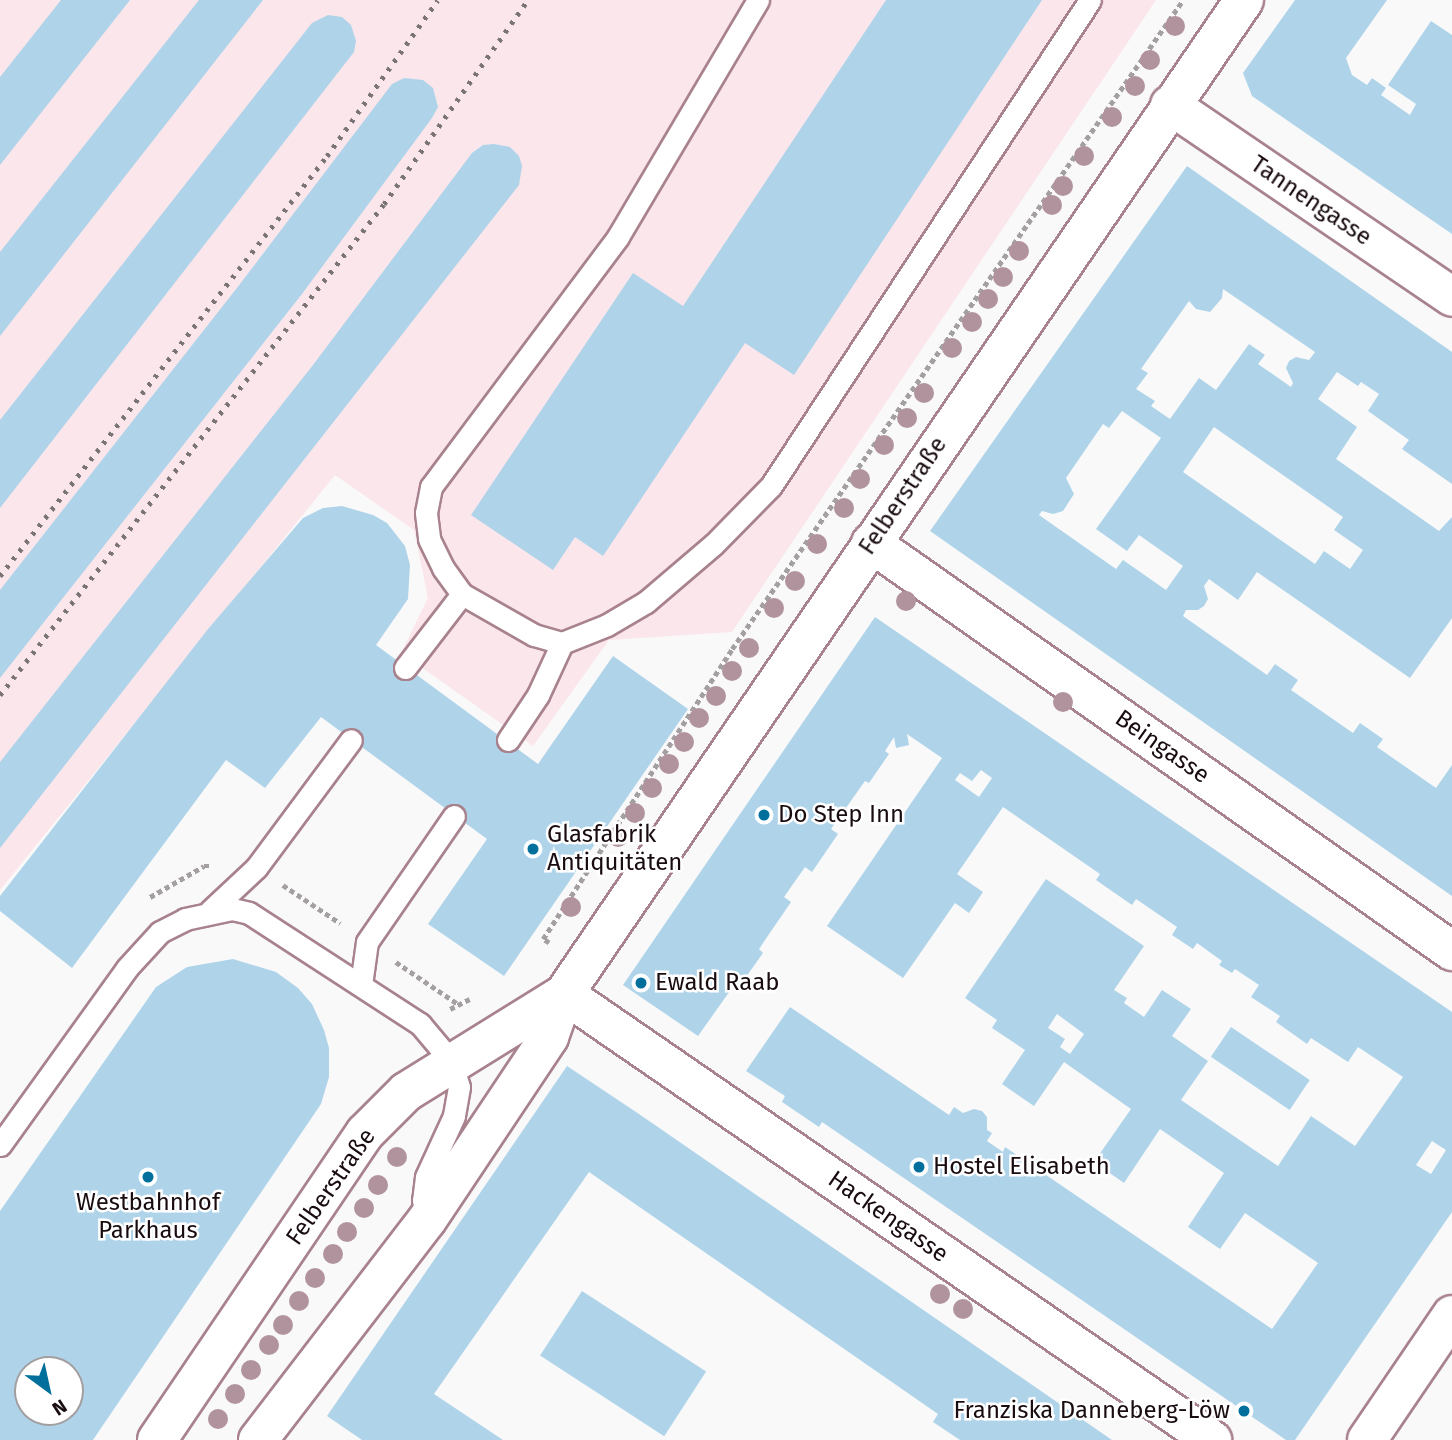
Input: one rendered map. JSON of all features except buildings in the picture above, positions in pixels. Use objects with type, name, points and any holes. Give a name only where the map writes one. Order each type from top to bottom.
[{"type":"main road","name":"Felberstraße","points":[[261,1439],[427,1220],[549,1037],[564,994],[1244,0]]},
{"type":"main road","name":"Tannengasse","points":[[1170,105],[1452,297]]},
{"type":"main road","name":"Beingasse","points":[[871,543],[1452,951]]},
{"type":"main road","name":"Felberstraße","points":[[157,1440],[365,1133],[406,1092],[564,994]]},
{"type":"main road","name":"Hackengasse","points":[[564,994],[1212,1440]]},
{"type":"main road","points":[[1367,1440],[1452,1315]]},
{"type":"lane","points":[[758,0],[618,237],[431,487],[426,513],[429,539],[443,568],[462,594],[525,631],[562,643],[607,625],[646,602],[714,544],[771,486],[1090,0]]},
{"type":"lane","points":[[405,668],[462,594]]},
{"type":"lane","points":[[508,740],[538,695],[562,643]]},
{"type":"lane","points":[[210,911],[256,867],[351,740]]},
{"type":"lane","points":[[360,985],[367,942],[454,816]]},
{"type":"lane","points":[[3,1140],[135,959],[160,932],[185,919],[210,911],[232,909],[249,913],[421,1024],[452,1062],[459,1087],[454,1116],[426,1177],[423,1200],[427,1220]]},
{"type":"path","points":[[549,943],[543,939],[732,649],[1183,0]]},
{"type":"shaded area","points":[[0,0],[1156,0],[732,632],[609,640],[533,746],[401,653],[428,598],[414,530],[335,475],[0,890]]},
{"type":"railway","points":[[0,576],[327,156],[438,0]]},
{"type":"railway","points":[[0,695],[384,204],[528,0]]},
{"type":"place","name":"Do Step Inn","points":[[764,815]]},
{"type":"place","name":"Glasfabrik Antiquitäten","points":[[533,849]]},
{"type":"place","name":"Ewald Raab","points":[[641,983]]},
{"type":"place","name":"Hostel Elisabeth","points":[[919,1167]]},
{"type":"place","name":"Westbahnhof Parkhaus","points":[[148,1177]]},
{"type":"place","name":"Franziska Danneberg-Löw","points":[[1244,1411]]}]
